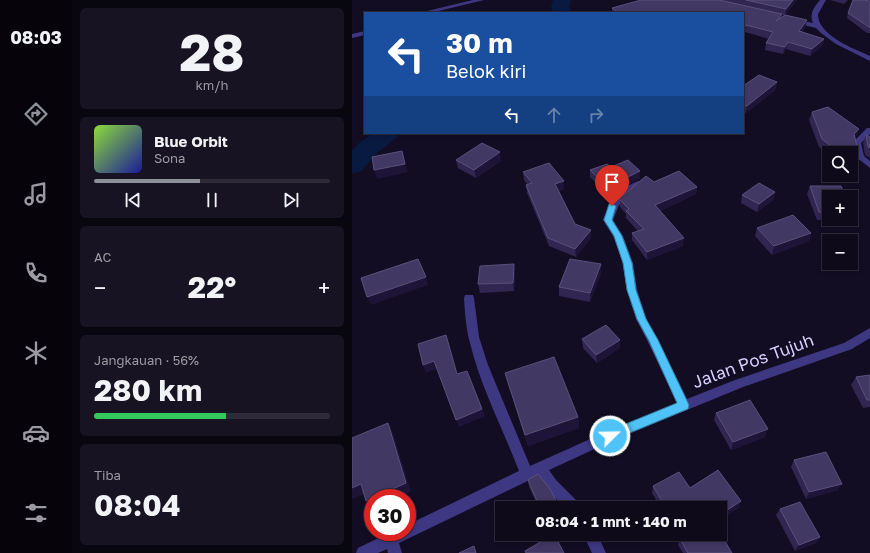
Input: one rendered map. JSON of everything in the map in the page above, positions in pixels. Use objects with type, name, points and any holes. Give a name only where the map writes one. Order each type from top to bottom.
[{"type":"street","points":[[426,12],[481,0]]},
{"type":"street","points":[[817,26],[815,13],[823,0]]},
{"type":"street","points":[[788,19],[817,26],[839,44],[870,59]]},
{"type":"street","points":[[352,36],[364,32]]},
{"type":"street","points":[[870,130],[857,142],[860,157],[870,165]]},
{"type":"street","points":[[641,182],[618,198],[612,206],[608,220],[618,236],[628,263],[632,290],[642,319],[684,405]]},
{"type":"street","points":[[469,298],[471,322],[477,348],[487,378],[527,474]]},
{"type":"street","name":"Jalan Pos Tujuh","points":[[416,528],[610,436],[739,383],[842,349],[870,332]]},
{"type":"street","points":[[540,468],[551,484],[567,501]]},
{"type":"street","name":"Jalan Pos Tujuh","points":[[363,553],[387,541]]},
{"type":"street","points":[[392,541],[395,553]]},
{"type":"street","points":[[593,541],[599,553]]},
{"type":"building","points":[[641,0],[719,0],[782,14],[776,21],[785,15],[807,20],[799,31],[824,39],[812,49],[788,42],[785,47],[766,43],[773,32],[746,25],[744,28],[744,12],[617,12],[612,8]]},
{"type":"building","points":[[746,0],[793,0],[786,9]]},
{"type":"building","points":[[853,0],[870,1],[870,28],[848,13]]},
{"type":"building","points":[[759,75],[777,82],[747,106],[744,104],[744,85]]},
{"type":"building","points":[[828,107],[859,129],[854,134],[857,146],[831,146],[822,139],[812,112]]},
{"type":"building","points":[[866,135],[870,137],[870,148],[868,147]]},
{"type":"building","points":[[482,143],[500,152],[474,170],[456,160]]},
{"type":"building","points":[[402,151],[405,164],[374,170],[372,157]]},
{"type":"building","points":[[628,160],[640,171],[628,177],[612,193],[590,170],[607,164],[611,167]]},
{"type":"building","points":[[549,163],[564,181],[555,184],[575,224],[591,230],[575,249],[548,238],[526,185],[532,183],[523,172]]},
{"type":"building","points":[[679,171],[697,187],[655,205],[684,238],[647,252],[632,233],[644,229],[626,211],[629,209],[620,200],[620,198],[646,176],[654,182]]},
{"type":"building","points":[[759,183],[775,192],[759,204],[742,195]]},
{"type":"building","points":[[810,186],[841,186],[843,190],[822,190],[822,212],[819,212]]},
{"type":"building","points":[[793,215],[811,233],[774,246],[757,228]]},
{"type":"building","points":[[418,259],[426,277],[367,297],[361,278]]},
{"type":"building","points":[[570,259],[601,264],[590,293],[559,287]]},
{"type":"building","points":[[514,264],[513,283],[478,284],[480,266]]},
{"type":"building","points":[[606,325],[620,340],[596,355],[582,339]]},
{"type":"building","points":[[446,335],[457,374],[467,371],[482,409],[456,420],[434,361],[423,365],[418,344]]},
{"type":"building","points":[[554,357],[578,417],[525,435],[505,373]]},
{"type":"building","points":[[870,375],[870,400],[867,400],[856,377]]},
{"type":"building","points":[[750,400],[768,429],[733,442],[716,413]]},
{"type":"building","points":[[388,423],[406,483],[393,489],[364,489],[364,494],[361,484],[352,488],[352,438]]},
{"type":"building","points":[[826,452],[842,484],[809,492],[794,460]]},
{"type":"building","points":[[718,470],[741,501],[727,510],[727,501],[662,501],[653,486],[679,472],[690,488]]},
{"type":"building","points":[[538,474],[550,489],[556,501],[537,501],[528,480]]},
{"type":"building","points":[[800,502],[820,537],[799,545],[780,509]]},
{"type":"building","points":[[542,541],[558,541],[564,553],[526,553],[525,551]]},
{"type":"building","points":[[681,541],[725,541],[732,553],[688,553]]},
{"type":"building","points":[[474,546],[476,553],[459,553]]},
{"type":"waterway","points":[[562,0],[560,7],[562,12]]},
{"type":"waterway","points":[[352,166],[368,148],[387,134]]},
{"type":"route","points":[[610,436],[684,405],[642,319],[632,290],[628,263],[618,236],[608,220],[612,206]]}]
